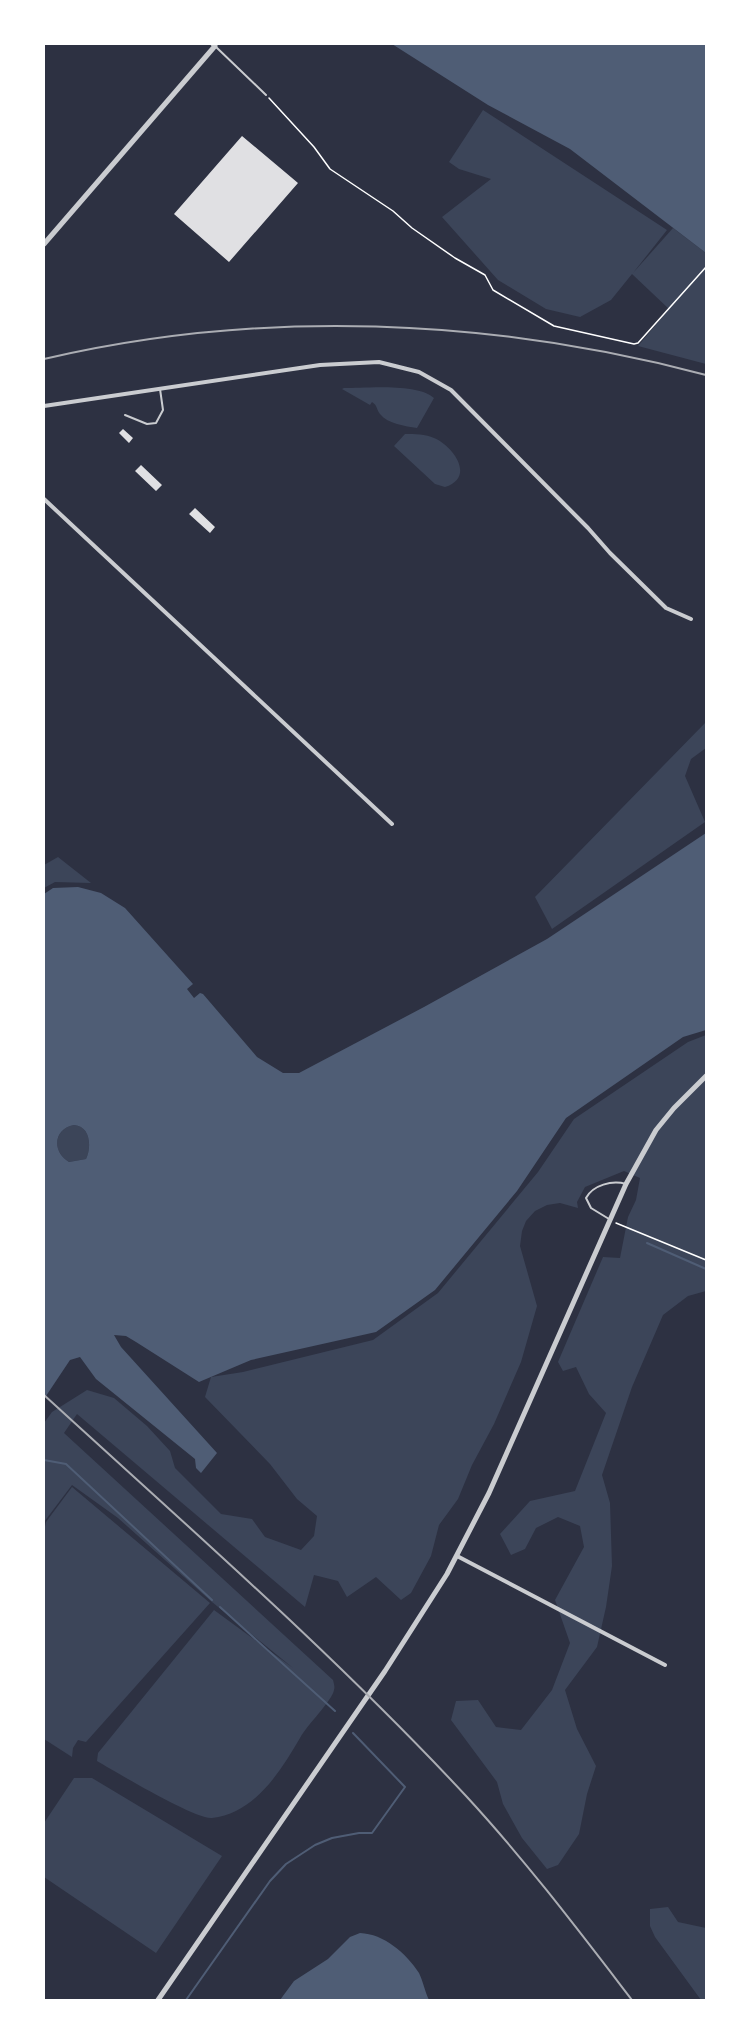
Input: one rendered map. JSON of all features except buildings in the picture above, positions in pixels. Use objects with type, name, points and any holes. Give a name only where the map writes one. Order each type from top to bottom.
[{"type":"street","points":[[44,244],[214,45]]},
{"type":"street","points":[[44,406],[320,365],[364,362],[394,364],[428,375],[451,390],[470,408],[656,598],[671,611],[691,619]]},
{"type":"street","points":[[44,499],[392,824]]},
{"type":"street","points":[[158,2001],[397,1654],[457,1556],[489,1493],[626,1184],[656,1130],[706,1076]]},
{"type":"street","points":[[457,1556],[665,1665]]},
{"type":"lane","points":[[214,45],[266,95]]},
{"type":"lane","points":[[125,415],[147,424],[156,423],[163,410],[160,389]]},
{"type":"lane","points":[[610,1220],[589,1205],[586,1198],[594,1188],[611,1183],[626,1184]]},
{"type":"path","points":[[266,95],[314,147],[330,169],[393,211],[412,228],[455,258],[485,275],[493,290],[509,297],[554,326],[638,343],[706,267]]},
{"type":"path","points":[[610,1220],[706,1260]]},
{"type":"shaded area","points":[[392,44],[706,44],[706,253],[570,149],[488,105]]},
{"type":"shaded area","points":[[483,110],[667,230],[633,273],[673,228],[706,253],[706,364],[638,346],[669,309],[632,274],[611,300],[580,317],[546,309],[498,280],[442,217],[491,179],[459,169],[449,162]]},
{"type":"shaded area","points":[[404,388],[426,393],[434,398],[417,428],[387,420],[372,402],[370,405],[342,389]]},
{"type":"shaded area","points":[[405,434],[431,437],[448,448],[454,454],[460,469],[459,476],[454,482],[445,487],[435,484],[394,446]]},
{"type":"shaded area","points":[[706,722],[706,748],[691,759],[685,776],[705,822],[552,929],[535,897]]},
{"type":"shaded area","points":[[706,833],[706,1030],[683,1037],[566,1118],[517,1191],[435,1290],[376,1332],[251,1360],[199,1382],[126,1336],[114,1335],[121,1347],[217,1453],[201,1473],[196,1468],[195,1459],[96,1379],[80,1357],[70,1360],[44,1399],[44,894],[53,888],[78,887],[101,893],[125,908],[193,984],[187,989],[194,998],[200,993],[203,994],[257,1057],[283,1073],[299,1073],[547,939]],"holes":[[[79,1126],[88,1138],[88,1154],[86,1159],[69,1162],[60,1153],[57,1141],[67,1127]]]},
{"type":"shaded area","points":[[58,857],[91,883],[55,882],[44,888],[44,865]]},
{"type":"shaded area","points":[[706,1035],[706,1291],[688,1296],[663,1315],[632,1387],[602,1475],[610,1503],[612,1566],[606,1607],[597,1647],[565,1690],[577,1729],[596,1766],[587,1794],[579,1834],[558,1865],[547,1869],[522,1838],[503,1804],[497,1782],[451,1720],[456,1701],[478,1700],[496,1727],[521,1730],[552,1690],[570,1643],[555,1600],[584,1547],[580,1526],[558,1517],[536,1528],[525,1549],[511,1555],[500,1534],[530,1501],[575,1491],[606,1413],[589,1394],[576,1367],[563,1371],[558,1362],[603,1257],[620,1258],[628,1217],[636,1200],[640,1178],[624,1171],[585,1187],[577,1202],[578,1208],[560,1203],[547,1205],[535,1211],[526,1221],[520,1246],[537,1306],[521,1362],[458,1499],[439,1525],[431,1556],[411,1593],[401,1600],[376,1577],[347,1597],[338,1581],[314,1575],[305,1607],[77,1414],[64,1433],[333,1680],[334,1687],[329,1700],[303,1733],[265,1789],[241,1808],[227,1815],[203,1817],[97,1761],[98,1753],[214,1610],[293,1668],[212,1602],[118,1518],[72,1485],[44,1522],[44,1423],[52,1412],[87,1390],[114,1398],[147,1426],[170,1451],[175,1468],[221,1514],[252,1519],[265,1537],[301,1550],[314,1536],[317,1516],[297,1499],[270,1464],[205,1397],[211,1377],[243,1372],[373,1340],[438,1293],[538,1172],[574,1119],[688,1042]]},
{"type":"shaded area","points":[[74,1125],[79,1126],[86,1133],[89,1148],[86,1159],[69,1162],[60,1153],[57,1141],[62,1131]]},
{"type":"shaded area","points":[[72,1487],[210,1603],[86,1742],[78,1740],[73,1748],[72,1757],[44,1739],[44,1531],[46,1522]]},
{"type":"shaded area","points":[[74,1778],[92,1778],[222,1856],[156,1953],[44,1877],[44,1823]]},
{"type":"shaded area","points":[[668,1907],[678,1922],[706,1928],[706,2000],[701,2000],[655,1937],[650,1926],[650,1909]]},
{"type":"shaded area","points":[[360,1933],[386,1941],[408,1958],[419,1973],[429,2000],[280,2000],[294,1981],[328,1959],[350,1937]]},
{"type":"waterway","points":[[647,1243],[706,1269]]},
{"type":"waterway","points":[[44,1460],[66,1464],[212,1600]]},
{"type":"waterway","points":[[220,1607],[335,1711]]},
{"type":"waterway","points":[[186,2000],[270,1881],[286,1864],[315,1845],[332,1838],[372,1833],[405,1787],[353,1733]]},
{"type":"railway","points":[[44,359],[126,343],[209,332],[292,327],[376,326],[459,331],[542,341],[624,356],[706,375]]},
{"type":"railway","points":[[44,1395],[259,1592],[417,1744],[510,1846],[632,2000]]}]
